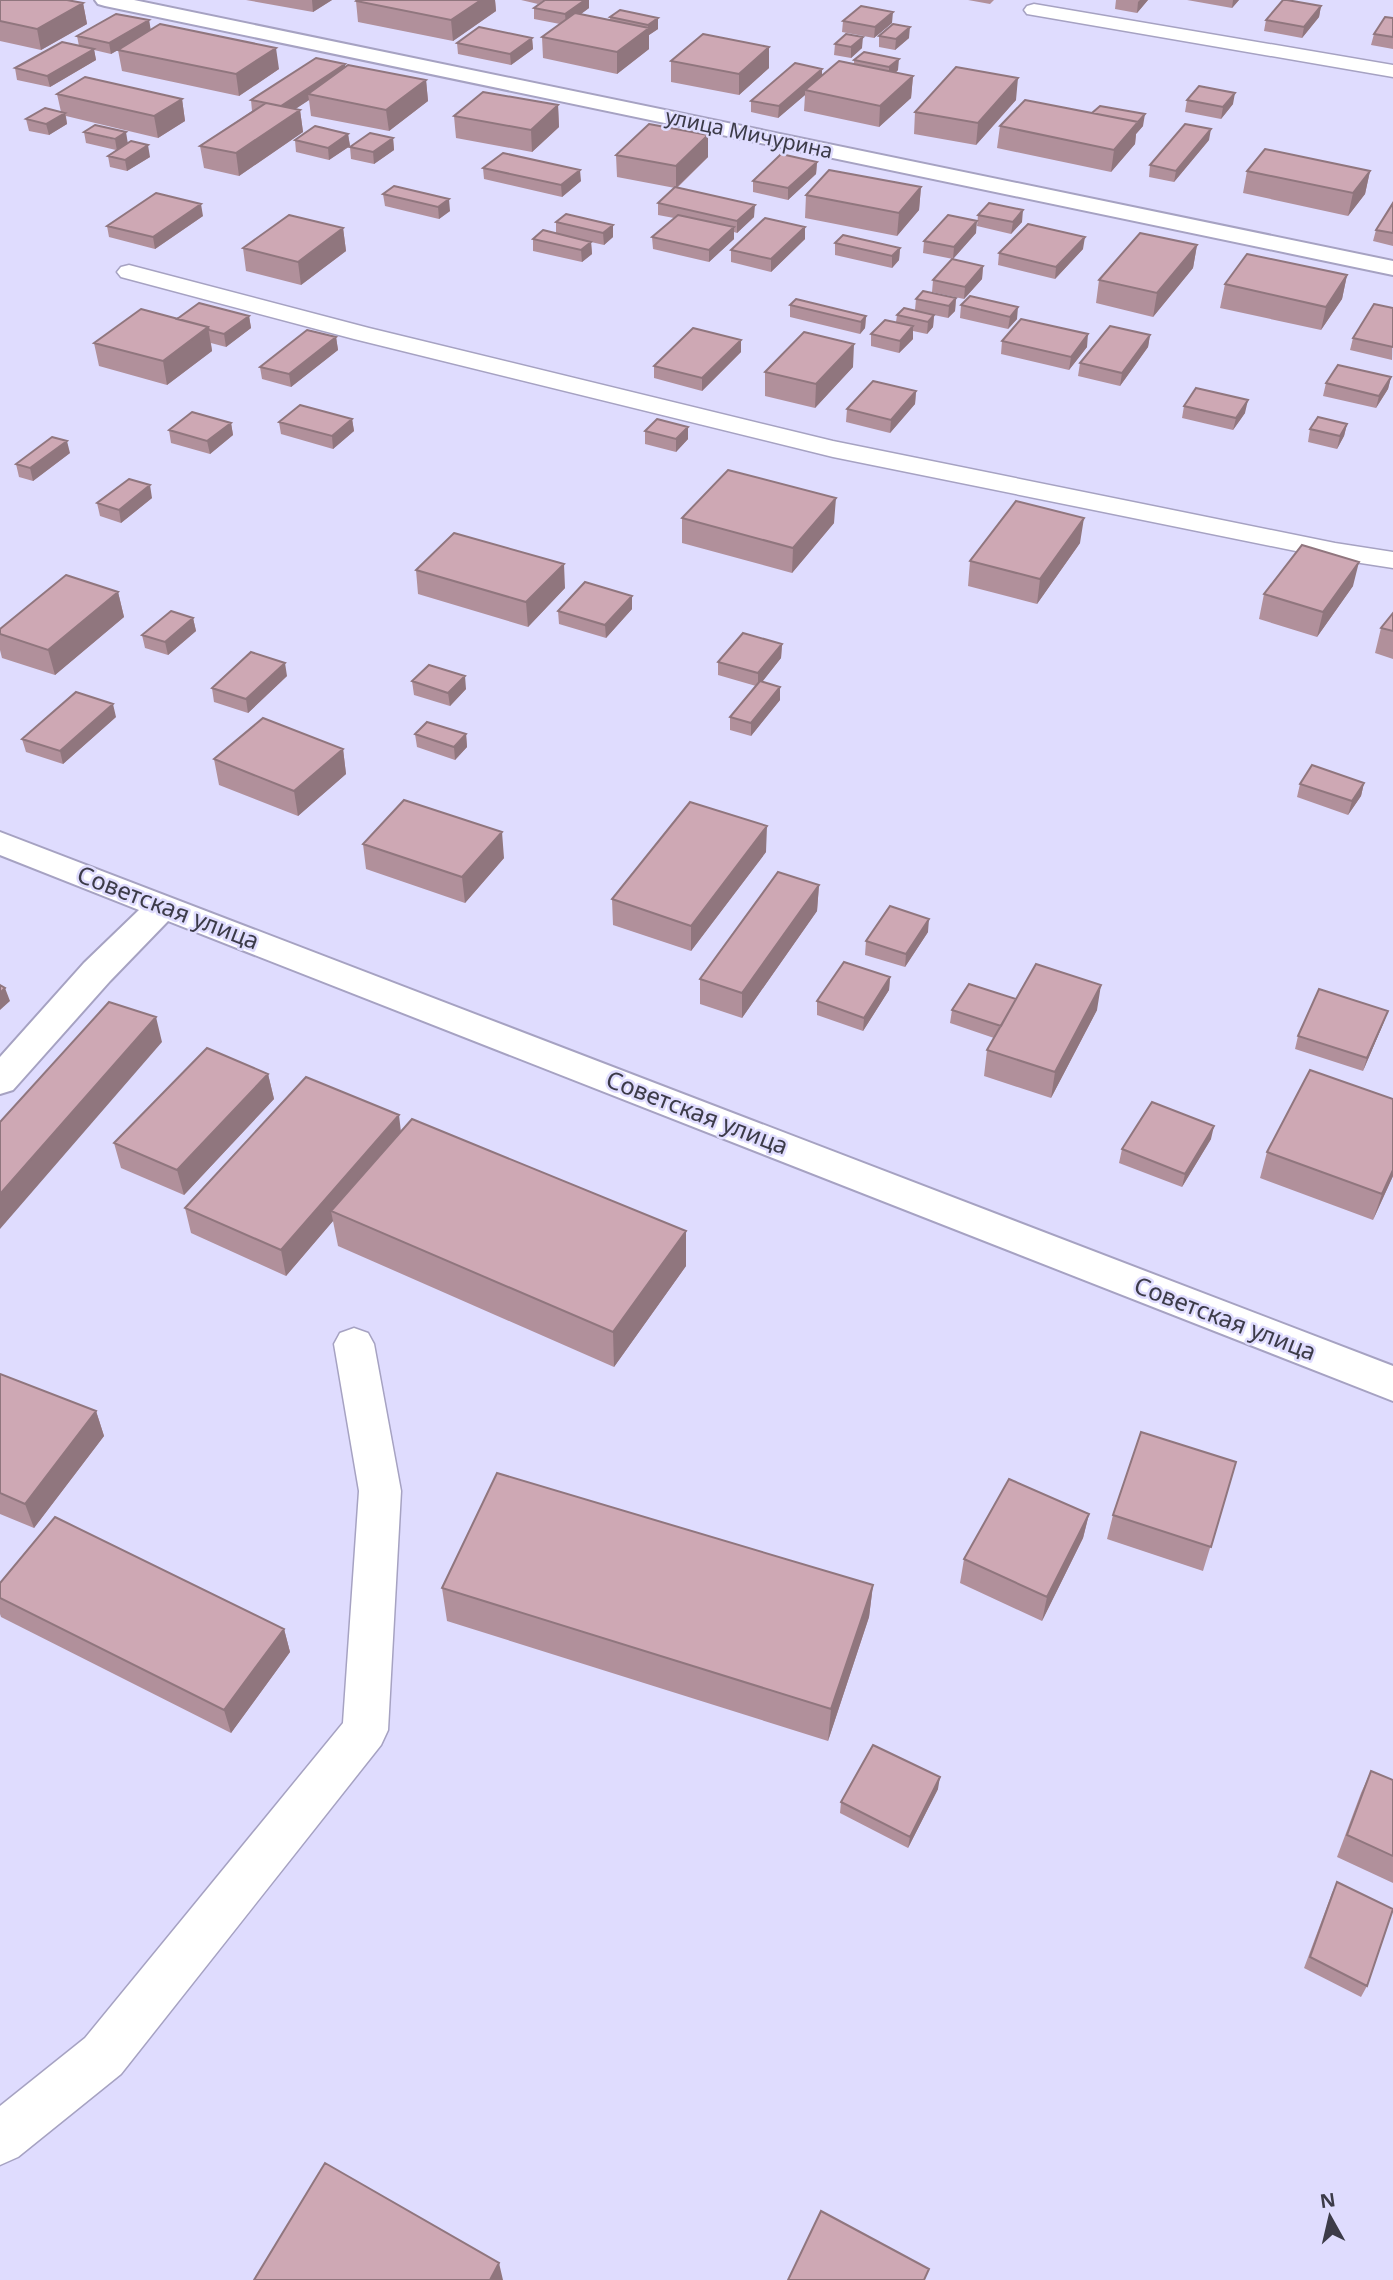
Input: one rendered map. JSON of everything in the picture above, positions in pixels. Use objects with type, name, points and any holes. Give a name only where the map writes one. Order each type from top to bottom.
[{"type":"street","name":"улица Мичурина","points":[[105,0],[1393,268]]},
{"type":"street","name":"Советская улица","points":[[0,843],[1393,1384]]},
{"type":"street","points":[[0,1081],[97,972],[163,906]]},
{"type":"lane","points":[[1034,10],[1393,71]]},
{"type":"lane","points":[[129,272],[363,334],[833,449],[1335,551],[1393,560]]},
{"type":"lane","points":[[0,2139],[103,2056],[365,1730],[380,1491],[354,1344]]},
{"type":"building","points":[[0,0],[67,0],[83,3],[37,29],[0,21]]},
{"type":"building","points":[[357,0],[481,0],[451,20]]},
{"type":"building","points":[[545,0],[585,0],[565,14],[534,8]]},
{"type":"building","points":[[1283,0],[1321,6],[1304,27],[1266,20]]},
{"type":"building","points":[[861,6],[893,12],[875,27],[843,21]]},
{"type":"building","points":[[620,10],[658,18],[648,25],[610,17]]},
{"type":"building","points":[[575,13],[649,28],[617,52],[542,37]]},
{"type":"building","points":[[116,14],[149,20],[109,43],[77,36]]},
{"type":"building","points":[[1385,17],[1393,18],[1393,37],[1374,34]]},
{"type":"building","points":[[160,24],[276,48],[236,74],[118,50]]},
{"type":"building","points":[[893,24],[910,27],[896,39],[879,36]]},
{"type":"building","points":[[479,27],[532,38],[510,54],[457,43]]},
{"type":"building","points":[[703,34],[769,47],[739,74],[671,61]]},
{"type":"building","points":[[846,34],[863,37],[851,47],[835,44]]},
{"type":"building","points":[[62,42],[94,49],[47,76],[15,68]]},
{"type":"building","points":[[864,52],[899,59],[889,67],[854,60]]},
{"type":"building","points":[[316,58],[345,64],[281,106],[251,100]]},
{"type":"building","points":[[839,61],[913,76],[880,106],[805,90]]},
{"type":"building","points":[[795,63],[822,69],[779,106],[751,101]]},
{"type":"building","points":[[348,65],[426,80],[386,110],[308,94]]},
{"type":"building","points":[[956,67],[1018,78],[978,123],[915,112]]},
{"type":"building","points":[[85,77],[182,99],[154,116],[57,94]]},
{"type":"building","points":[[1199,86],[1235,93],[1223,107],[1187,100]]},
{"type":"building","points":[[483,92],[558,105],[531,130],[454,116]]},
{"type":"building","points":[[1025,100],[1138,122],[1114,150],[1000,126]]},
{"type":"building","points":[[266,103],[300,110],[236,153],[200,146]]},
{"type":"building","points":[[1100,106],[1145,114],[1138,122],[1092,113]]},
{"type":"building","points":[[45,108],[65,113],[46,124],[26,119]]},
{"type":"building","points":[[649,124],[708,135],[676,166],[616,155]]},
{"type":"building","points":[[1185,124],[1211,129],[1176,171],[1150,165]]},
{"type":"building","points":[[95,125],[126,132],[115,139],[84,132]]},
{"type":"building","points":[[315,126],[348,134],[328,148],[295,140]]},
{"type":"building","points":[[370,133],[393,138],[373,152],[350,147]]},
{"type":"building","points":[[131,141],[148,145],[125,160],[108,156]]},
{"type":"building","points":[[1265,149],[1370,171],[1353,193],[1247,171]]},
{"type":"building","points":[[503,153],[580,170],[561,185],[483,168]]},
{"type":"building","points":[[781,154],[817,162],[788,188],[753,181]]},
{"type":"building","points":[[829,170],[921,187],[899,213],[806,195]]},
{"type":"building","points":[[394,186],[449,199],[438,207],[383,194]]},
{"type":"building","points":[[675,187],[755,205],[737,221],[658,203]]},
{"type":"building","points":[[156,193],[201,204],[153,237],[107,226]]},
{"type":"building","points":[[989,203],[1023,210],[1013,222],[978,215]]},
{"type":"building","points":[[1393,203],[1393,233],[1376,230]]},
{"type":"building","points":[[566,214],[613,225],[603,233],[556,222]]},
{"type":"building","points":[[289,215],[343,228],[298,262],[243,248]]},
{"type":"building","points":[[678,215],[734,227],[709,250],[652,237]]},
{"type":"building","points":[[948,215],[977,221],[954,247],[924,241]]},
{"type":"building","points":[[765,218],[805,227],[771,259],[731,250]]},
{"type":"building","points":[[1028,224],[1085,237],[1056,267],[999,253]]},
{"type":"building","points":[[543,230],[591,242],[581,250],[533,239]]},
{"type":"building","points":[[1140,233],[1197,245],[1157,293],[1099,280]]},
{"type":"building","points":[[843,235],[900,248],[892,256],[835,243]]},
{"type":"building","points":[[1247,254],[1347,275],[1326,307],[1225,284]]},
{"type":"building","points":[[952,259],[983,266],[965,287],[933,280]]},
{"type":"building","points":[[923,291],[956,298],[949,306],[916,299]]},
{"type":"building","points":[[970,296],[1018,307],[1010,317],[961,305]]},
{"type":"building","points":[[796,299],[866,316],[861,322],[790,305]]},
{"type":"building","points":[[199,303],[249,316],[224,334],[177,319]]},
{"type":"building","points":[[1374,304],[1393,308],[1393,347],[1353,338]]},
{"type":"building","points":[[904,308],[934,315],[928,322],[897,315]]},
{"type":"building","points":[[141,309],[208,327],[163,361],[94,343]]},
{"type":"building","points":[[1021,319],[1088,334],[1071,357],[1002,341]]},
{"type":"building","points":[[885,320],[913,326],[900,341],[871,334]]},
{"type":"building","points":[[1110,326],[1150,335],[1122,373],[1080,363]]},
{"type":"building","points":[[693,328],[741,340],[702,378],[654,366]]},
{"type":"building","points":[[307,330],[336,337],[289,374],[260,367]]},
{"type":"building","points":[[804,332],[854,344],[816,384],[765,372]]},
{"type":"building","points":[[1338,365],[1391,377],[1379,396],[1326,383]]},
{"type":"building","points":[[873,381],[916,391],[891,420],[847,409]]},
{"type":"building","points":[[1196,388],[1248,400],[1236,418],[1184,406]]},
{"type":"building","points":[[300,405],[352,419],[332,436],[279,422]]},
{"type":"building","points":[[192,412],[231,423],[207,441],[169,430]]},
{"type":"building","points":[[1318,417],[1347,424],[1340,436],[1310,429]]},
{"type":"building","points":[[657,419],[688,427],[676,439],[645,431]]},
{"type":"building","points":[[52,437],[67,441],[30,468],[16,464]]},
{"type":"building","points":[[728,470],[836,498],[793,548],[682,518]]},
{"type":"building","points":[[129,479],[150,485],[119,510],[97,503]]},
{"type":"building","points":[[1016,501],[1084,518],[1040,579],[970,561]]},
{"type":"building","points":[[454,533],[564,564],[526,602],[416,570]]},
{"type":"building","points":[[1302,545],[1359,562],[1323,612],[1264,594]]},
{"type":"building","points":[[66,575],[118,592],[48,650],[0,634],[0,629]]},
{"type":"building","points":[[585,582],[632,596],[605,625],[558,611]]},
{"type":"building","points":[[171,611],[193,618],[165,642],[142,635]]},
{"type":"building","points":[[1393,613],[1393,631],[1381,628]]},
{"type":"building","points":[[743,633],[782,644],[758,673],[718,662]]},
{"type":"building","points":[[251,652],[285,663],[246,699],[212,688]]},
{"type":"building","points":[[429,665],[465,676],[448,693],[412,681]]},
{"type":"building","points":[[760,681],[780,687],[751,723],[730,717]]},
{"type":"building","points":[[76,692],[113,704],[60,751],[22,739]]},
{"type":"building","points":[[263,718],[343,749],[294,791],[214,759]]},
{"type":"building","points":[[427,722],[466,734],[454,747],[415,734]]},
{"type":"building","points":[[1312,765],[1364,783],[1352,801],[1300,784]]},
{"type":"building","points":[[404,800],[502,832],[462,877],[363,844]]},
{"type":"building","points":[[690,802],[767,826],[691,926],[612,899]]},
{"type":"building","points":[[778,872],[819,885],[742,993],[700,979]]},
{"type":"building","points":[[890,906],[929,919],[906,954],[866,941]]},
{"type":"building","points":[[844,962],[890,977],[864,1018],[817,1001]]},
{"type":"building","points":[[1036,964],[1101,985],[1055,1072],[987,1050]]},
{"type":"building","points":[[969,984],[1016,999],[1001,1026],[952,1010]]},
{"type":"building","points":[[1319,989],[1388,1011],[1367,1058],[1298,1036]]},
{"type":"building","points":[[109,1002],[156,1017],[0,1194],[0,1122]]},
{"type":"building","points":[[207,1048],[268,1074],[177,1170],[114,1143]]},
{"type":"building","points":[[1310,1070],[1393,1099],[1393,1170],[1382,1194],[1267,1152]]},
{"type":"building","points":[[306,1077],[399,1115],[281,1250],[185,1208]]},
{"type":"building","points":[[1152,1102],[1214,1126],[1185,1174],[1122,1149]]},
{"type":"building","points":[[412,1119],[686,1231],[613,1332],[331,1211]]},
{"type":"building","points":[[0,1374],[96,1411],[25,1504],[0,1493]]},
{"type":"building","points":[[1141,1432],[1236,1462],[1211,1547],[1113,1515]]},
{"type":"building","points":[[497,1473],[873,1585],[831,1709],[442,1588]]},
{"type":"building","points":[[1009,1479],[1089,1514],[1047,1597],[964,1559]]},
{"type":"building","points":[[55,1517],[284,1629],[224,1710],[0,1598],[0,1583]]},
{"type":"building","points":[[873,1745],[940,1777],[910,1837],[841,1802]]},
{"type":"building","points":[[1371,1771],[1393,1780],[1393,1856],[1347,1835]]},
{"type":"building","points":[[1337,1882],[1393,1909],[1367,1986],[1310,1957]]},
{"type":"building","points":[[325,2163],[499,2263],[490,2280],[254,2280]]},
{"type":"building","points":[[821,2211],[929,2269],[924,2280],[788,2280]]}]
